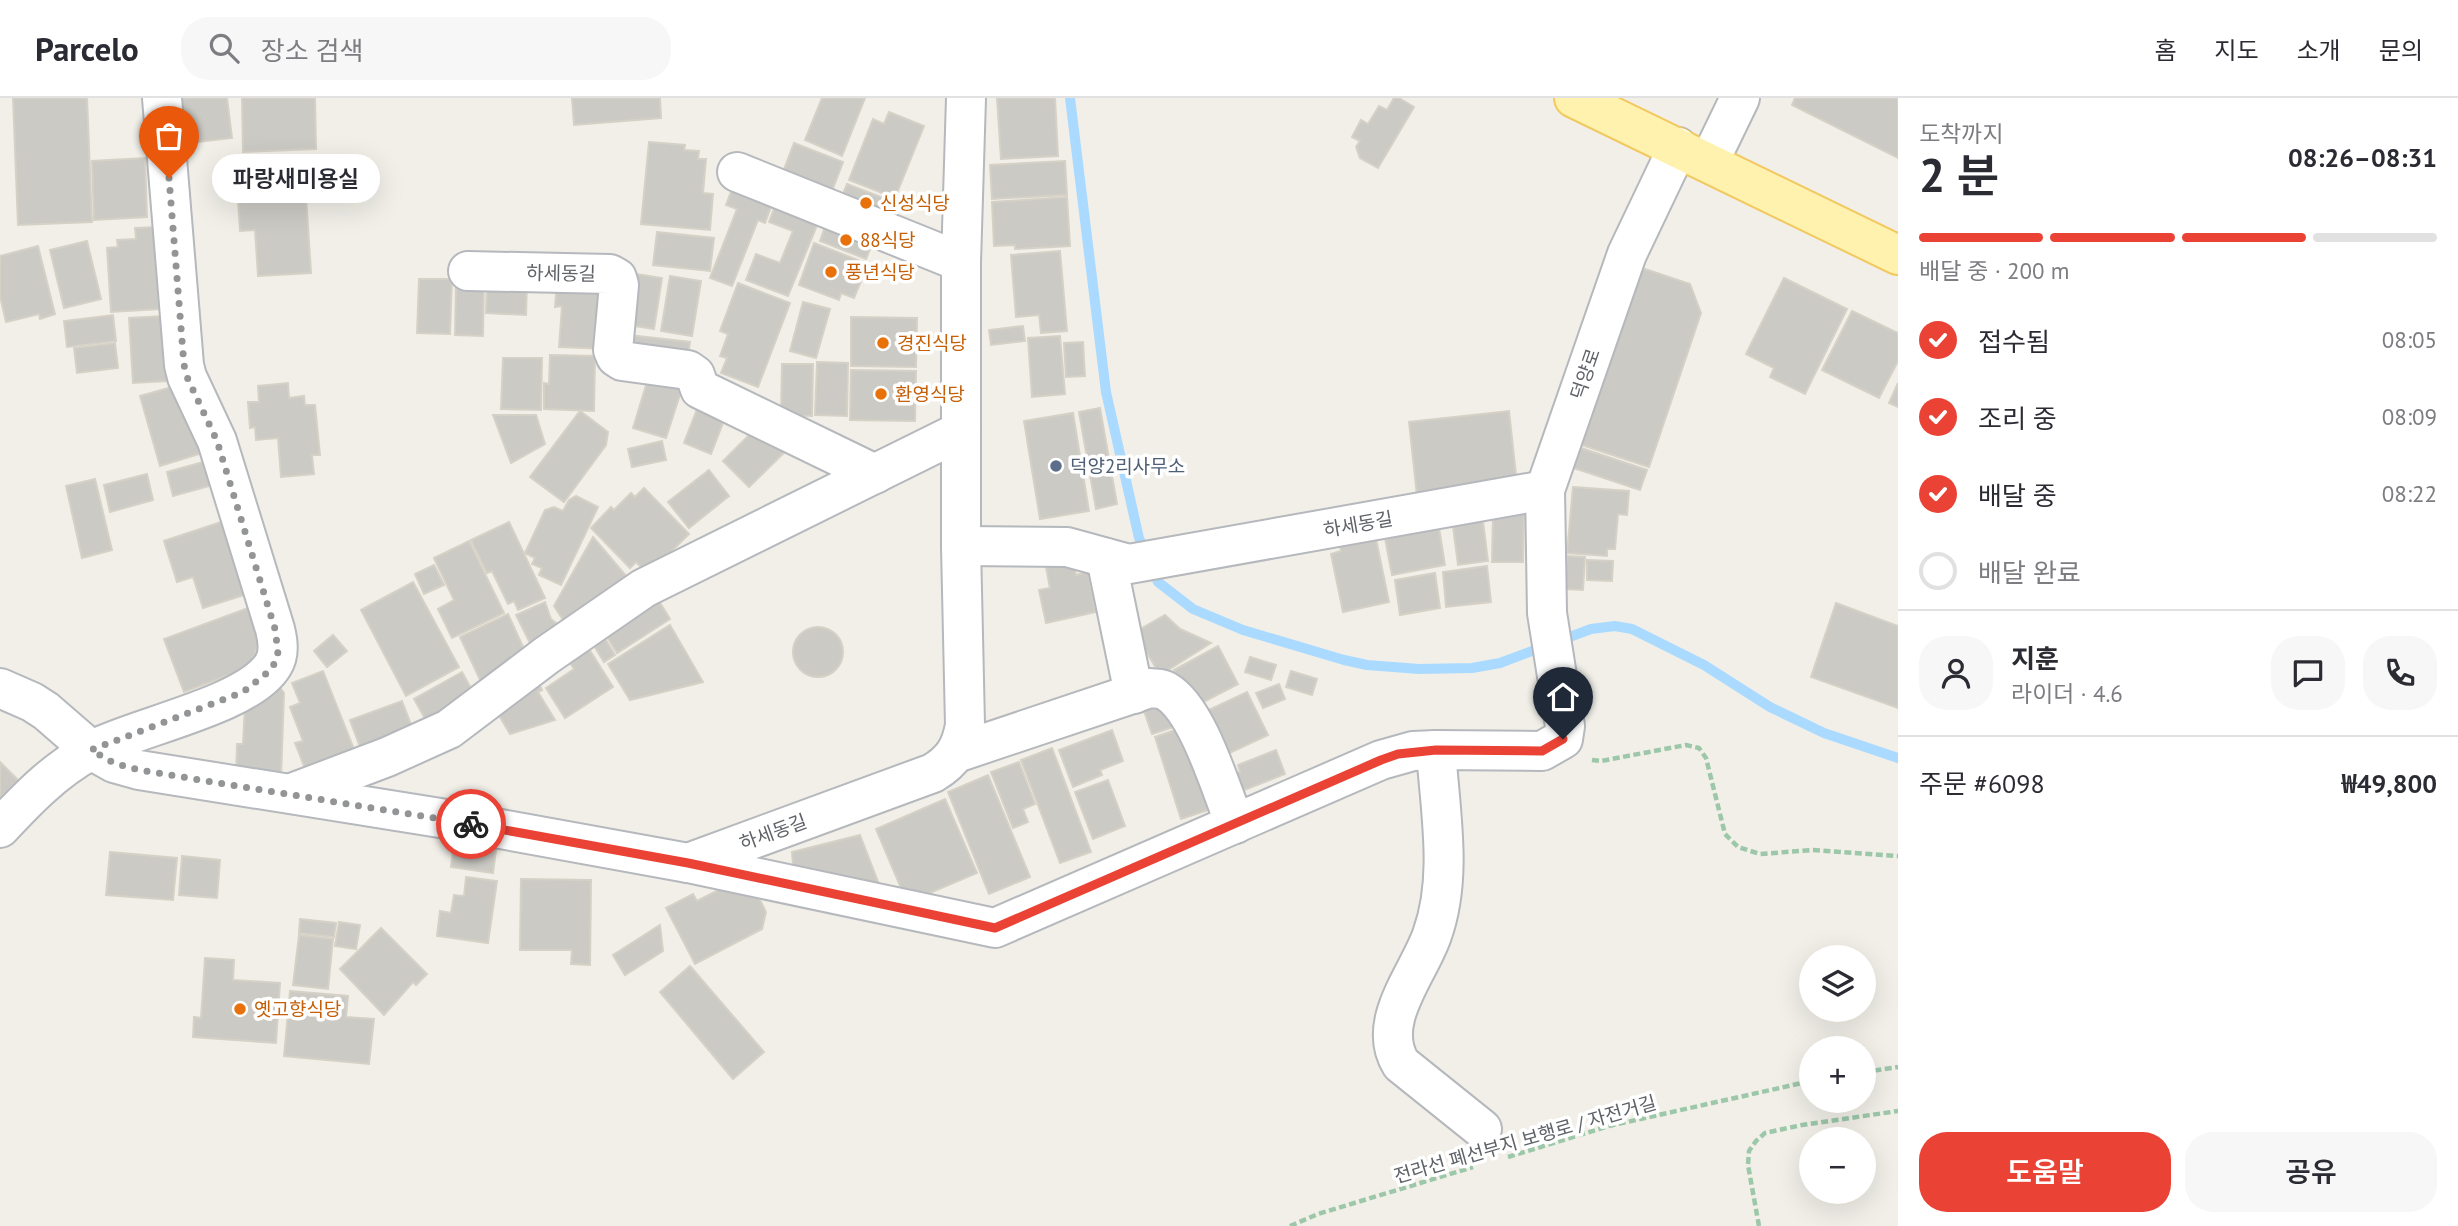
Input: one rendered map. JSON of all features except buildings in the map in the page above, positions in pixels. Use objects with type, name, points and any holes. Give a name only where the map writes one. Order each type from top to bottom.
[{"type":"main road","points":[[1574,98],[1898,255]]},
{"type":"street","points":[[0,828],[59,770],[91,750],[243,692],[267,673],[275,663],[278,652],[275,629],[217,441],[184,365],[162,98]]},
{"type":"street","points":[[956,753],[965,725],[961,546],[961,262],[966,98]]},
{"type":"street","name":"덕양로","points":[[1563,739],[1565,726],[1547,613],[1545,490],[1627,254],[1693,155],[1740,98]]},
{"type":"street","points":[[737,172],[961,262]]},
{"type":"street","name":"하세동길","points":[[468,271],[610,274],[617,278],[619,285],[613,350],[616,357],[622,361],[688,370],[695,375],[700,389],[875,474]]},
{"type":"street","points":[[289,794],[387,757],[449,729],[600,617],[644,588],[961,431]]},
{"type":"street","name":"하세동길","points":[[1117,561],[1171,558],[1545,490]]},
{"type":"street","points":[[961,546],[1067,547],[1117,561],[1134,694]]},
{"type":"street","points":[[0,688],[46,711],[91,750],[114,763],[139,770],[440,818],[688,863],[995,928],[1381,760],[1406,753],[1436,750],[1542,751],[1563,739]]},
{"type":"street","name":"하세동길","points":[[688,863],[933,773],[946,765],[956,753],[1150,688],[1168,692],[1195,723],[1235,824]]},
{"type":"street","points":[[1436,750],[1444,881],[1440,911],[1432,937],[1394,1019],[1391,1038],[1394,1052],[1401,1064],[1493,1144]]},
{"type":"path","points":[[1563,739],[1585,757],[1594,760],[1686,745],[1699,748],[1706,758],[1725,834],[1731,842],[1749,852],[1760,854],[1812,850],[1898,856]]},
{"type":"path","points":[[1876,1070],[1898,1067]]},
{"type":"path","name":"전라선 폐선부지 보행로 / 자전거길","points":[[1493,1144],[1609,1126],[1799,1084]]},
{"type":"path","points":[[1759,1226],[1748,1165],[1749,1151],[1756,1141],[1766,1133],[1802,1125],[1898,1111]]},
{"type":"path","name":"전라선 폐선부지 보행로 / 자전거길","points":[[1290,1226],[1318,1214],[1477,1166]]},
{"type":"waterway","points":[[1070,98],[1106,392],[1139,538],[1146,553]]},
{"type":"waterway","points":[[1152,568],[1158,582],[1193,609],[1243,630],[1367,665],[1419,669],[1472,668],[1500,663],[1591,629],[1615,626],[1632,629],[1704,665],[1770,707],[1824,733],[1898,758]]},
{"type":"way so far","points":[[169,178],[184,365],[217,441],[275,629],[278,652],[275,663],[267,673],[243,692],[91,750],[114,763],[139,770],[471,824]]},
{"type":"place","name":"파랑새미용실","points":[[169,178]]},
{"type":"place","name":"신성식당","points":[[866,203]]},
{"type":"place","name":"88식당","points":[[846,240]]},
{"type":"place","name":"풍년식당","points":[[831,272]]},
{"type":"place","name":"경진식당","points":[[883,343]]},
{"type":"place","name":"환영식당","points":[[881,394]]},
{"type":"place","name":"덕양2리사무소","points":[[1056,466]]},
{"type":"place","name":"옛고향식당","points":[[240,1009]]},
{"type":"route","points":[[471,824],[688,863],[995,928],[1398,754],[1436,750],[1542,751],[1563,739]]}]
